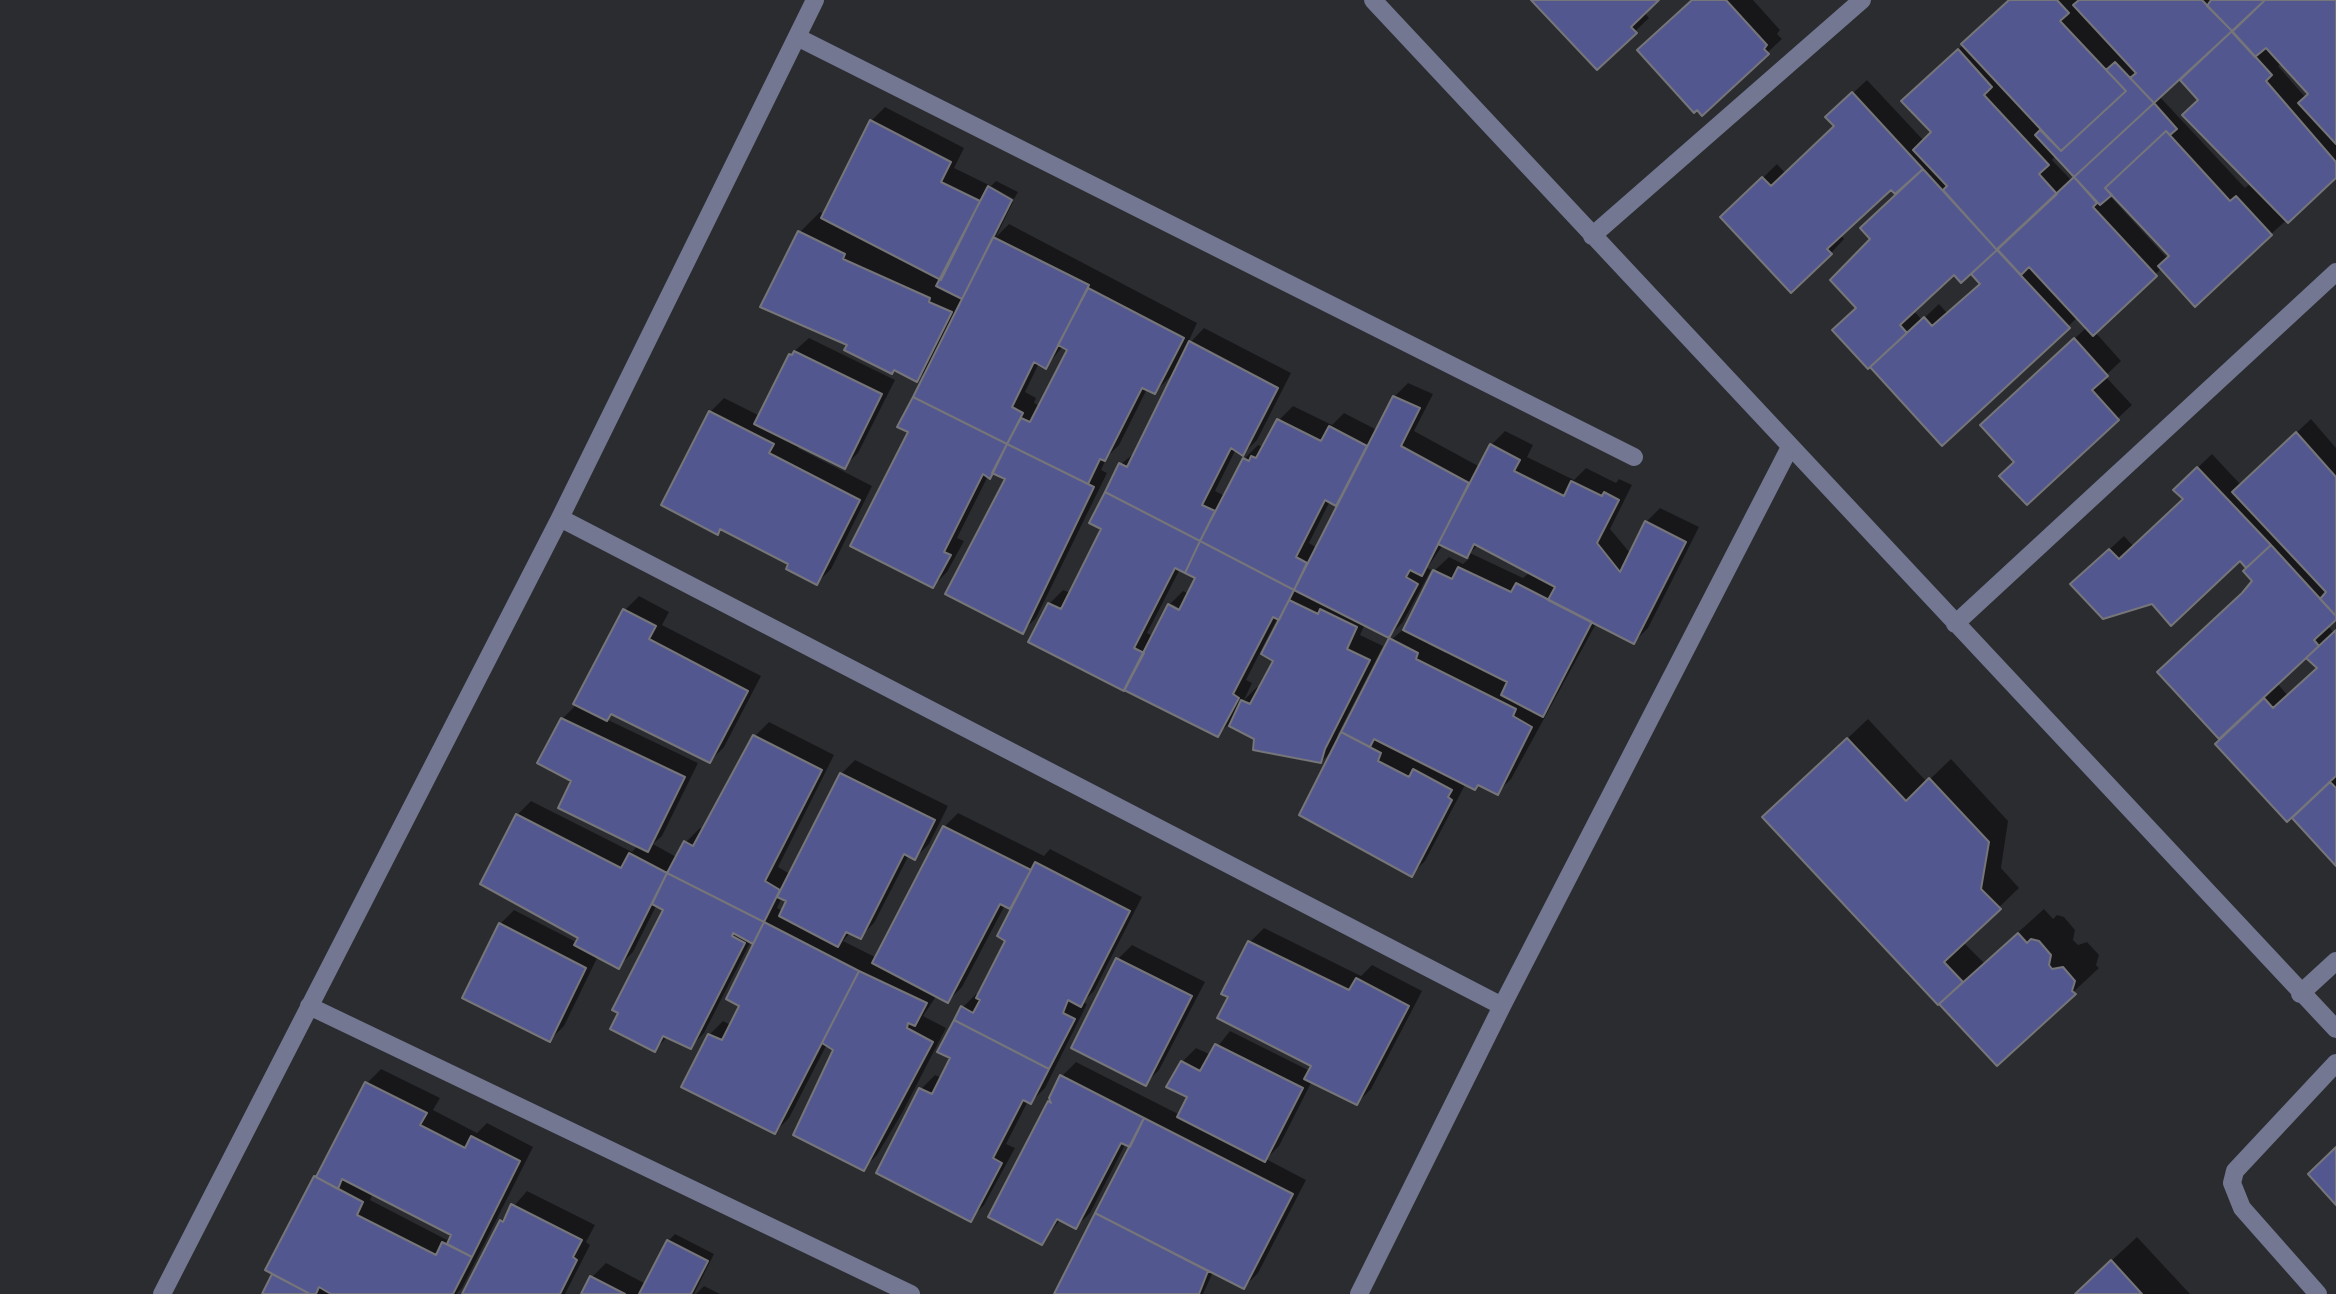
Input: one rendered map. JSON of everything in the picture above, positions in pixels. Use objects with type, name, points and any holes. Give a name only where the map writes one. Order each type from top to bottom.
[{"type":"street","points":[[162,1294],[560,519],[815,0]]},
{"type":"street","points":[[1373,0],[2336,1030]]},
{"type":"street","points":[[1592,236],[1862,0]]},
{"type":"street","points":[[797,37],[1634,457]]},
{"type":"street","points":[[1955,624],[2336,272]]},
{"type":"street","points":[[1359,1294],[1502,1006],[1790,447]]},
{"type":"street","points":[[560,519],[1502,1006]]},
{"type":"street","points":[[2300,994],[2336,961]]},
{"type":"street","points":[[309,1006],[911,1294]]},
{"type":"street","points":[[2318,1294],[2242,1208],[2232,1183],[2235,1171],[2336,1063]]},
{"type":"building","points":[[1531,0],[1659,0],[1631,27],[1637,33],[1597,70]]},
{"type":"building","points":[[1692,0],[1726,0],[1767,45],[1764,49],[1769,54],[1702,116],[1697,110],[1694,113],[1637,50]]},
{"type":"building","points":[[2009,0],[2057,0],[2069,13],[2060,21],[2126,91],[2061,151],[1961,44]]},
{"type":"building","points":[[2079,0],[2202,0],[2232,31],[2154,103],[2130,78],[2136,73],[2073,5]]},
{"type":"building","points":[[2211,0],[2265,0],[2232,31],[2207,6]]},
{"type":"building","points":[[2265,0],[2336,0],[2336,144],[2298,103],[2308,94],[2266,48],[2255,57],[2232,32]]},
{"type":"building","points":[[2232,31],[2272,75],[2266,81],[2336,162],[2336,178],[2288,223],[2182,115],[2198,100],[2180,80]]},
{"type":"building","points":[[1958,49],[1992,87],[1984,95],[2049,165],[2039,174],[2057,194],[1997,250],[1943,190],[1947,186],[1913,150],[1931,132],[1901,101]]},
{"type":"building","points":[[2115,62],[2154,103],[2074,177],[2035,135],[2040,130],[2061,151],[2126,91],[2106,70]]},
{"type":"building","points":[[1852,92],[1923,169],[1895,194],[1891,190],[1827,249],[1832,254],[1791,293],[1720,217],[1762,177],[1771,186],[1834,126],[1825,117]]},
{"type":"building","points":[[2154,103],[2177,129],[2170,135],[2166,131],[2105,188],[2112,195],[2100,205],[2074,177]]},
{"type":"building","points":[[870,120],[951,162],[941,182],[980,201],[941,280],[821,218]]},
{"type":"building","points":[[2166,131],[2230,201],[2236,196],[2272,235],[2195,307],[2158,266],[2169,256],[2105,188]]},
{"type":"building","points":[[1923,169],[1997,250],[1961,283],[1954,275],[1900,325],[1907,333],[1868,369],[1832,330],[1856,308],[1830,280],[1870,239],[1860,228]]},
{"type":"building","points":[[2074,177],[2097,203],[2093,207],[2157,276],[2093,336],[2029,267],[2021,275],[1997,249]]},
{"type":"building","points":[[988,186],[1012,200],[962,299],[936,286]]},
{"type":"building","points":[[798,231],[845,254],[843,259],[930,298],[929,302],[952,312],[917,382],[894,370],[892,374],[844,350],[847,345],[760,307]]},
{"type":"building","points":[[993,237],[1089,285],[1046,369],[1034,362],[1012,407],[1023,413],[1007,444],[913,397]]},
{"type":"building","points":[[1997,250],[2070,328],[1942,446],[1870,367],[1924,317],[1932,326],[1980,284],[1971,274]]},
{"type":"building","points":[[1088,288],[1184,338],[1155,394],[1142,388],[1105,461],[1100,459],[1088,484],[1007,444],[1021,418],[1030,422],[1067,350],[1058,345]]},
{"type":"building","points":[[2074,338],[2108,376],[2092,390],[2119,420],[2027,505],[1999,476],[2014,462],[1980,425]]},
{"type":"building","points":[[1189,341],[1278,388],[1243,456],[1231,448],[1202,505],[1215,511],[1200,541],[1105,492],[1119,463],[1127,467]]},
{"type":"building","points":[[794,351],[882,394],[845,469],[754,424],[789,354],[792,355]]},
{"type":"building","points":[[1393,396],[1420,408],[1401,446],[1469,483],[1422,576],[1410,570],[1406,577],[1418,584],[1389,638],[1294,590]]},
{"type":"building","points":[[913,397],[1007,444],[990,479],[983,474],[944,552],[951,555],[933,588],[850,546],[908,432],[897,427]]},
{"type":"building","points":[[709,411],[774,444],[769,453],[860,500],[817,585],[786,569],[788,564],[720,529],[718,535],[661,505]]},
{"type":"building","points":[[1277,419],[1321,441],[1329,426],[1367,446],[1336,506],[1325,500],[1296,557],[1307,563],[1294,590],[1200,541],[1243,458],[1249,461],[1251,456],[1256,458]]},
{"type":"building","points":[[2296,432],[2336,477],[2336,616],[2320,599],[2326,592],[2232,492]]},
{"type":"building","points":[[1007,444],[1094,487],[1023,634],[945,594],[1005,479],[992,473]]},
{"type":"building","points":[[1490,444],[1520,460],[1514,471],[1564,496],[1571,481],[1602,496],[1604,492],[1619,500],[1597,543],[1620,572],[1645,521],[1686,542],[1634,644],[1548,600],[1555,587],[1474,544],[1467,558],[1438,544]]},
{"type":"building","points":[[2197,467],[2271,545],[2246,568],[2240,561],[2171,626],[2152,604],[2103,619],[2070,584],[2109,549],[2119,559],[2183,499],[2173,490]]},
{"type":"building","points":[[1105,492],[1200,541],[1185,573],[1175,568],[1134,648],[1144,653],[1124,691],[1028,642],[1048,603],[1061,609],[1101,529],[1089,523]]},
{"type":"building","points":[[1200,541],[1294,590],[1279,620],[1273,617],[1233,694],[1239,698],[1218,737],[1124,690],[1168,604],[1179,610],[1195,578],[1185,573]]},
{"type":"building","points":[[2271,545],[2336,616],[2336,620],[2314,640],[2319,646],[2219,739],[2157,672],[2242,593],[2252,581],[2243,571]]},
{"type":"building","points":[[1458,567],[1511,592],[1516,583],[1592,622],[1543,717],[1501,695],[1507,682],[1403,630],[1433,570],[1452,579]]},
{"type":"building","points":[[1289,600],[1318,614],[1320,609],[1357,627],[1347,649],[1370,660],[1325,749],[1321,763],[1253,750],[1254,739],[1229,726],[1241,700],[1250,704],[1273,661],[1261,654]]},
{"type":"building","points":[[623,609],[656,626],[649,639],[748,691],[710,763],[611,714],[607,721],[573,704]]},
{"type":"building","points":[[2336,630],[2336,776],[2287,822],[2215,744],[2264,698],[2273,708],[2317,668],[2306,658]]},
{"type":"building","points":[[1389,638],[1418,653],[1416,659],[1516,709],[1513,716],[1532,727],[1498,795],[1478,785],[1475,790],[1374,739],[1370,747],[1341,732]]},
{"type":"building","points":[[561,718],[685,777],[648,852],[558,808],[571,781],[537,763]]},
{"type":"building","points":[[1341,732],[1381,753],[1378,761],[1409,777],[1413,769],[1452,790],[1448,797],[1452,800],[1412,877],[1299,815]]},
{"type":"building","points":[[753,735],[822,770],[765,881],[780,890],[764,922],[667,873],[684,841],[693,846]]},
{"type":"building","points":[[1847,738],[1906,801],[1929,778],[1989,842],[1981,889],[2001,909],[1944,962],[1963,982],[1938,1005],[1762,817]]},
{"type":"building","points":[[840,773],[935,820],[915,860],[904,854],[861,939],[846,932],[838,947],[779,916],[786,901],[777,897]]},
{"type":"building","points":[[2330,782],[2336,788],[2336,866],[2292,818]]},
{"type":"building","points":[[516,814],[621,868],[629,853],[667,873],[619,969],[574,945],[578,938],[480,884]]},
{"type":"building","points":[[943,826],[1031,870],[1010,909],[1000,904],[948,1003],[872,963]]},
{"type":"building","points":[[1035,862],[1130,911],[1081,1007],[1068,1000],[1063,1013],[1075,1019],[1049,1069],[954,1020],[961,1006],[973,1013],[980,1000],[976,998],[1005,941],[997,936]]},
{"type":"building","points":[[667,873],[764,922],[753,944],[733,933],[732,936],[745,943],[691,1049],[663,1036],[655,1052],[610,1029],[618,1013],[612,1010],[663,910],[652,904]]},
{"type":"building","points":[[764,922],[859,971],[775,1134],[681,1087],[708,1034],[722,1040],[739,1006],[726,999]]},
{"type":"building","points":[[499,923],[586,968],[550,1042],[462,998]]},
{"type":"building","points":[[2018,933],[2027,943],[2031,939],[2039,941],[2051,955],[2049,965],[2052,969],[2063,967],[2075,981],[2072,991],[2076,994],[1997,1066],[1939,1004]]},
{"type":"building","points":[[1248,941],[1349,990],[1356,978],[1409,1006],[1357,1105],[1304,1079],[1311,1066],[1217,1018],[1228,997],[1221,994]]},
{"type":"building","points":[[1116,958],[1192,996],[1146,1086],[1071,1048]]},
{"type":"building","points":[[859,971],[927,1003],[915,1026],[908,1023],[907,1028],[933,1042],[864,1171],[793,1135],[833,1050],[822,1043]]},
{"type":"building","points":[[954,1020],[1049,1069],[1031,1104],[1023,1100],[993,1158],[1002,1163],[971,1222],[876,1173],[919,1088],[932,1094],[950,1058],[937,1052]]},
{"type":"building","points":[[1215,1044],[1303,1088],[1265,1162],[1177,1117],[1187,1097],[1166,1087],[1181,1061],[1200,1071]]},
{"type":"building","points":[[1060,1075],[1144,1118],[1130,1147],[1121,1143],[1076,1229],[1057,1219],[1042,1245],[988,1217],[1048,1101],[1051,1103],[1049,1098]]},
{"type":"building","points":[[365,1082],[427,1113],[420,1125],[465,1148],[471,1136],[520,1161],[472,1257],[447,1244],[451,1235],[342,1179],[338,1189],[316,1177]]},
{"type":"building","points":[[1144,1118],[1293,1194],[1244,1289],[1095,1213]]},
{"type":"building","points":[[2336,1147],[2336,1205],[2308,1174]]},
{"type":"building","points":[[314,1176],[363,1202],[357,1215],[436,1255],[442,1242],[472,1257],[453,1294],[331,1294],[319,1287],[316,1294],[310,1294],[265,1270]]},
{"type":"building","points":[[511,1204],[582,1240],[573,1257],[577,1260],[560,1294],[462,1294],[500,1220],[503,1222]]},
{"type":"building","points":[[1095,1213],[1208,1271],[1199,1294],[1054,1294]]},
{"type":"building","points":[[667,1240],[708,1261],[691,1294],[639,1294]]},
{"type":"building","points":[[2111,1260],[2142,1294],[2075,1294]]},
{"type":"building","points":[[272,1274],[310,1294],[262,1294]]},
{"type":"building","points":[[590,1276],[625,1294],[581,1294]]}]
